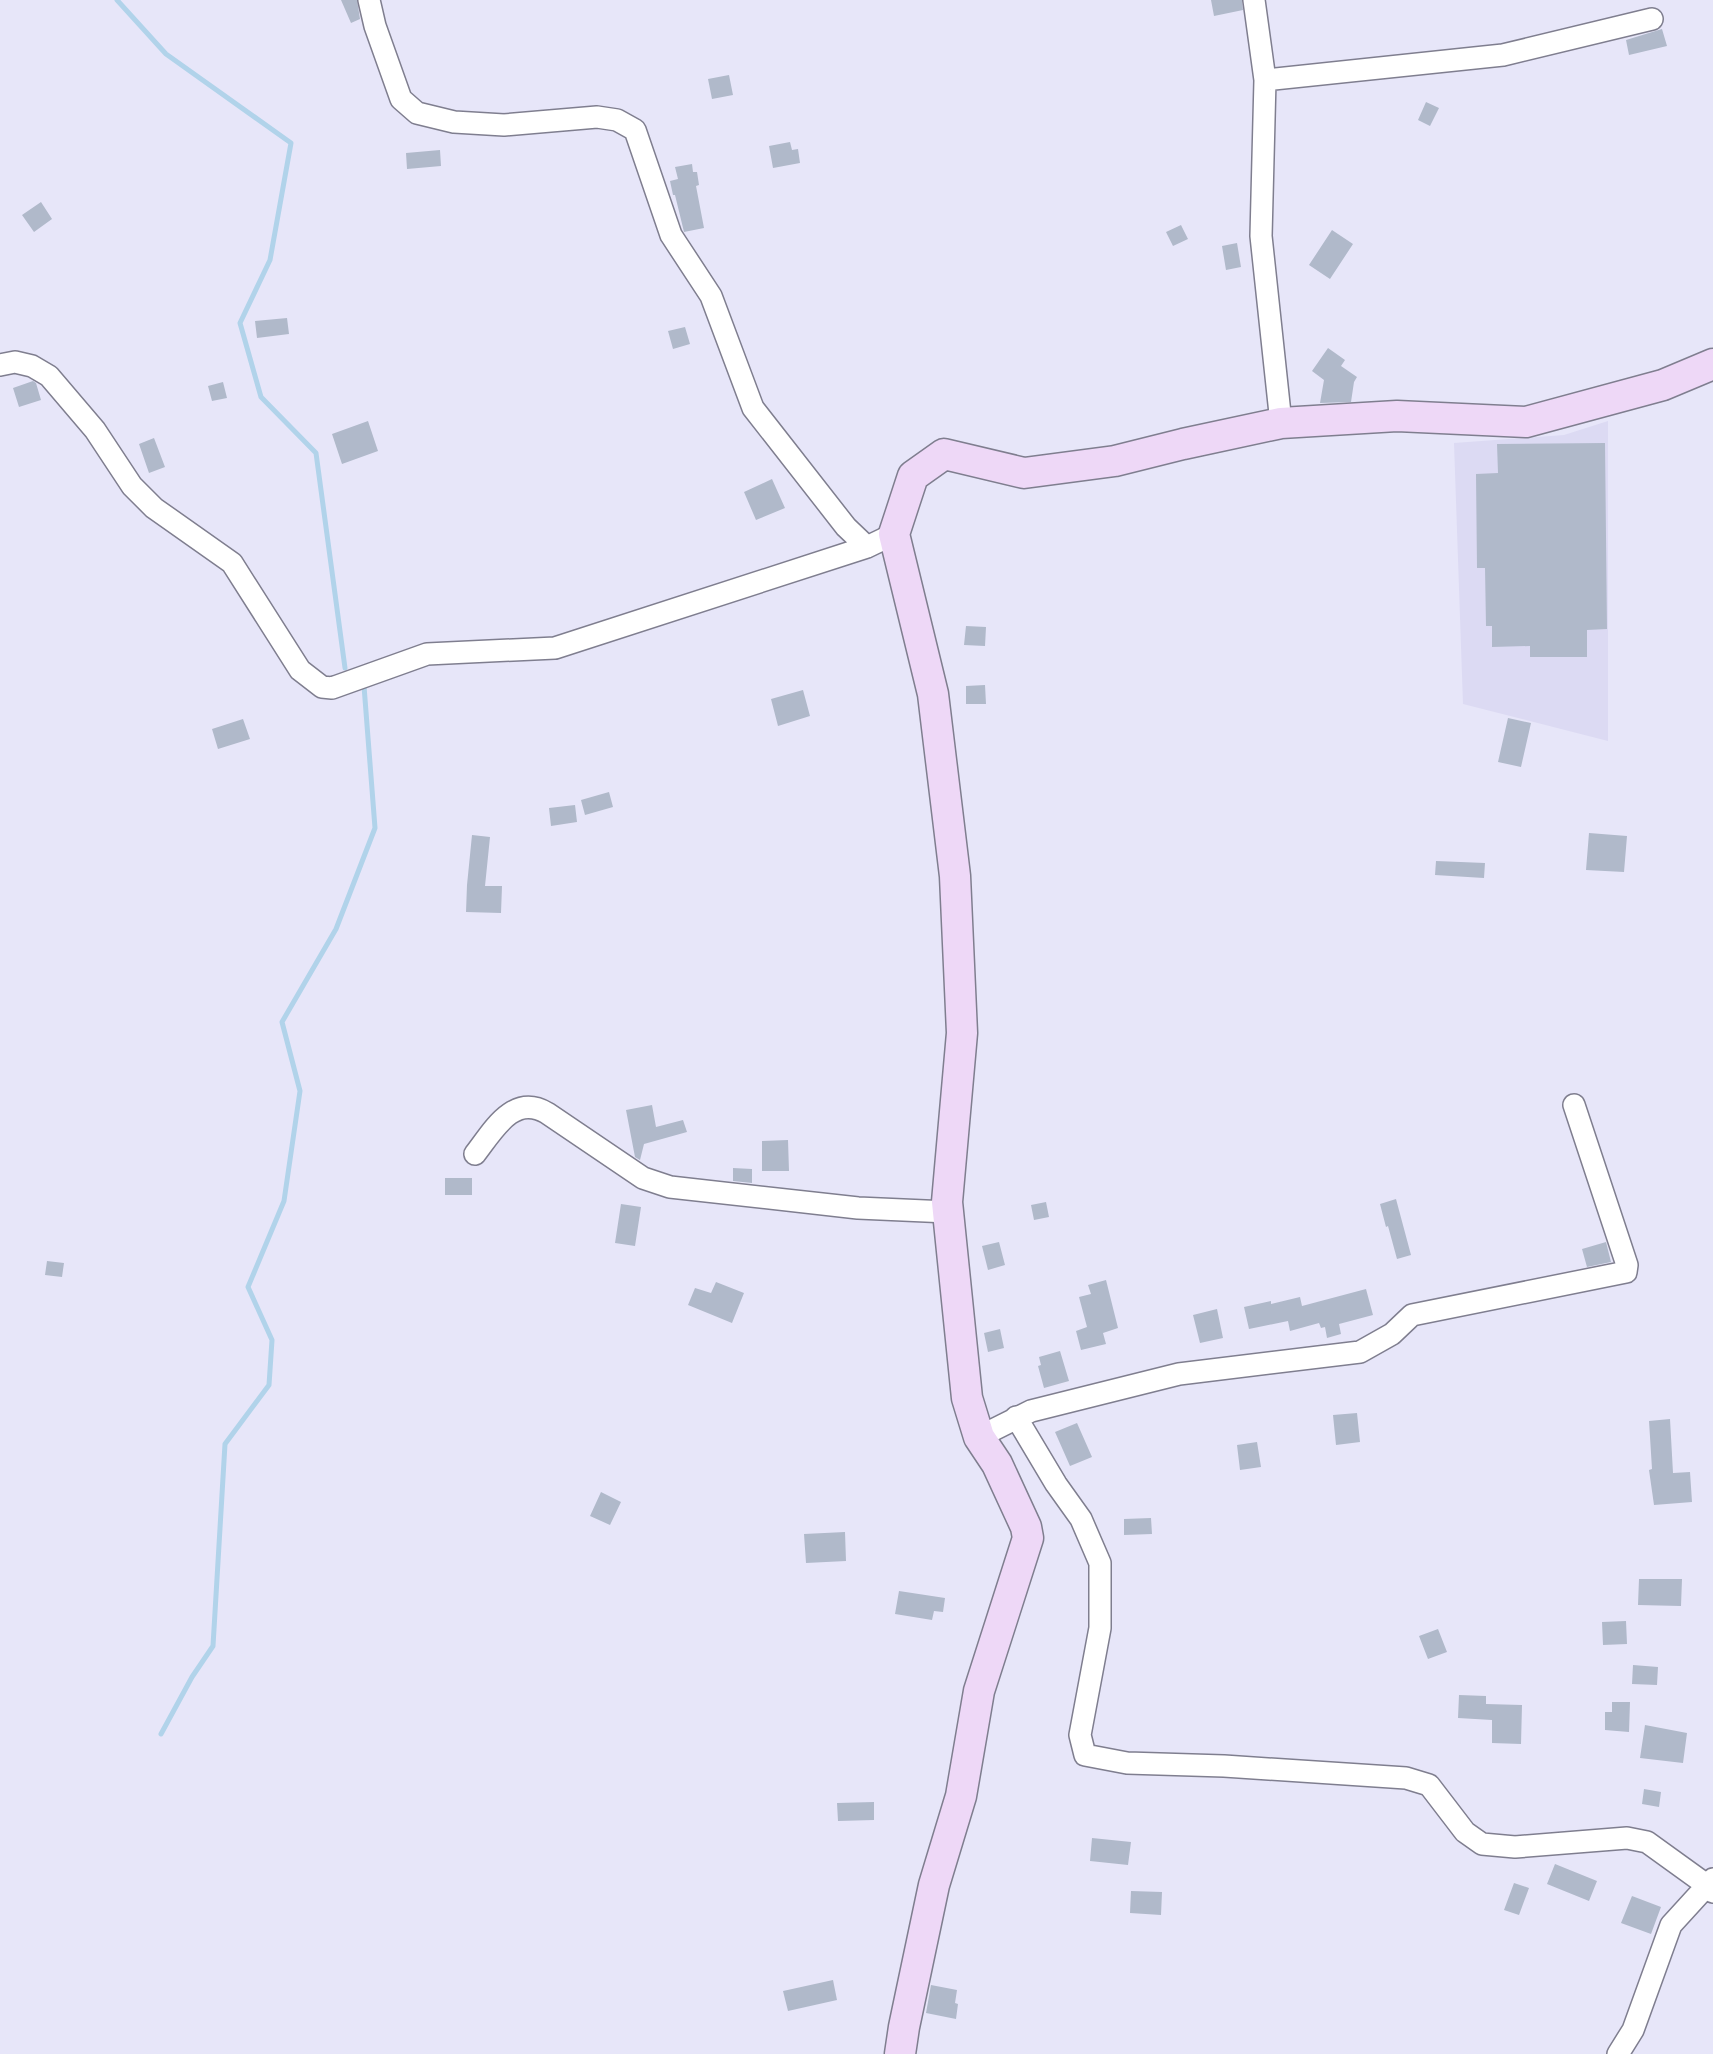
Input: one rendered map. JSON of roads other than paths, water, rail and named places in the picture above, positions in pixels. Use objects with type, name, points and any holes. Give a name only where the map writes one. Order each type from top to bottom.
[{"type":"street","points":[[369,0],[375,26],[401,99],[417,113],[454,122],[504,126],[597,117],[617,120],[635,130],[670,235],[711,296],[753,408],[846,527],[867,547]]},
{"type":"street","points":[[1254,0],[1265,80],[1261,236],[1281,423]]},
{"type":"street","points":[[1265,80],[1503,55],[1652,19]]},
{"type":"street","points":[[0,365],[15,362],[32,366],[49,376],[95,430],[132,486],[154,508],[232,562],[300,670],[322,687],[332,688],[427,654],[555,648],[867,547],[894,534]]},
{"type":"street","points":[[900,2054],[934,1886],[961,1797],[979,1691],[1028,1538],[1026,1527],[997,1464],[978,1437],[967,1398],[947,1202],[962,1033],[955,876],[933,694],[894,534],[913,476],[945,454],[1024,473],[1115,461],[1281,423],[1397,416],[1526,422],[1663,385],[1713,364]]},
{"type":"street","points":[[978,1437],[1031,1411],[1179,1374],[1360,1352],[1392,1334],[1412,1315],[1626,1272],[1627,1265],[1574,1105]]},
{"type":"street","points":[[475,1154],[501,1121],[519,1108],[534,1107],[547,1113],[643,1178],[670,1187],[858,1208],[948,1212]]},
{"type":"street","points":[[1016,1417],[1056,1484],[1081,1519],[1100,1563],[1100,1628],[1080,1735],[1085,1755],[1127,1763],[1224,1766],[1406,1778],[1429,1785],[1465,1832],[1482,1844],[1515,1847],[1627,1838],[1647,1842],[1711,1886],[1671,1925],[1633,2030],[1618,2054]]},
{"type":"waterway","points":[[117,0],[166,54],[291,143],[270,260],[240,323],[261,397],[316,453],[345,668]]},
{"type":"waterway","points":[[161,1734],[192,1677],[213,1646],[225,1444],[269,1385],[272,1340],[248,1287],[284,1201],[300,1091],[282,1022],[336,929],[375,828],[364,686]]}]
